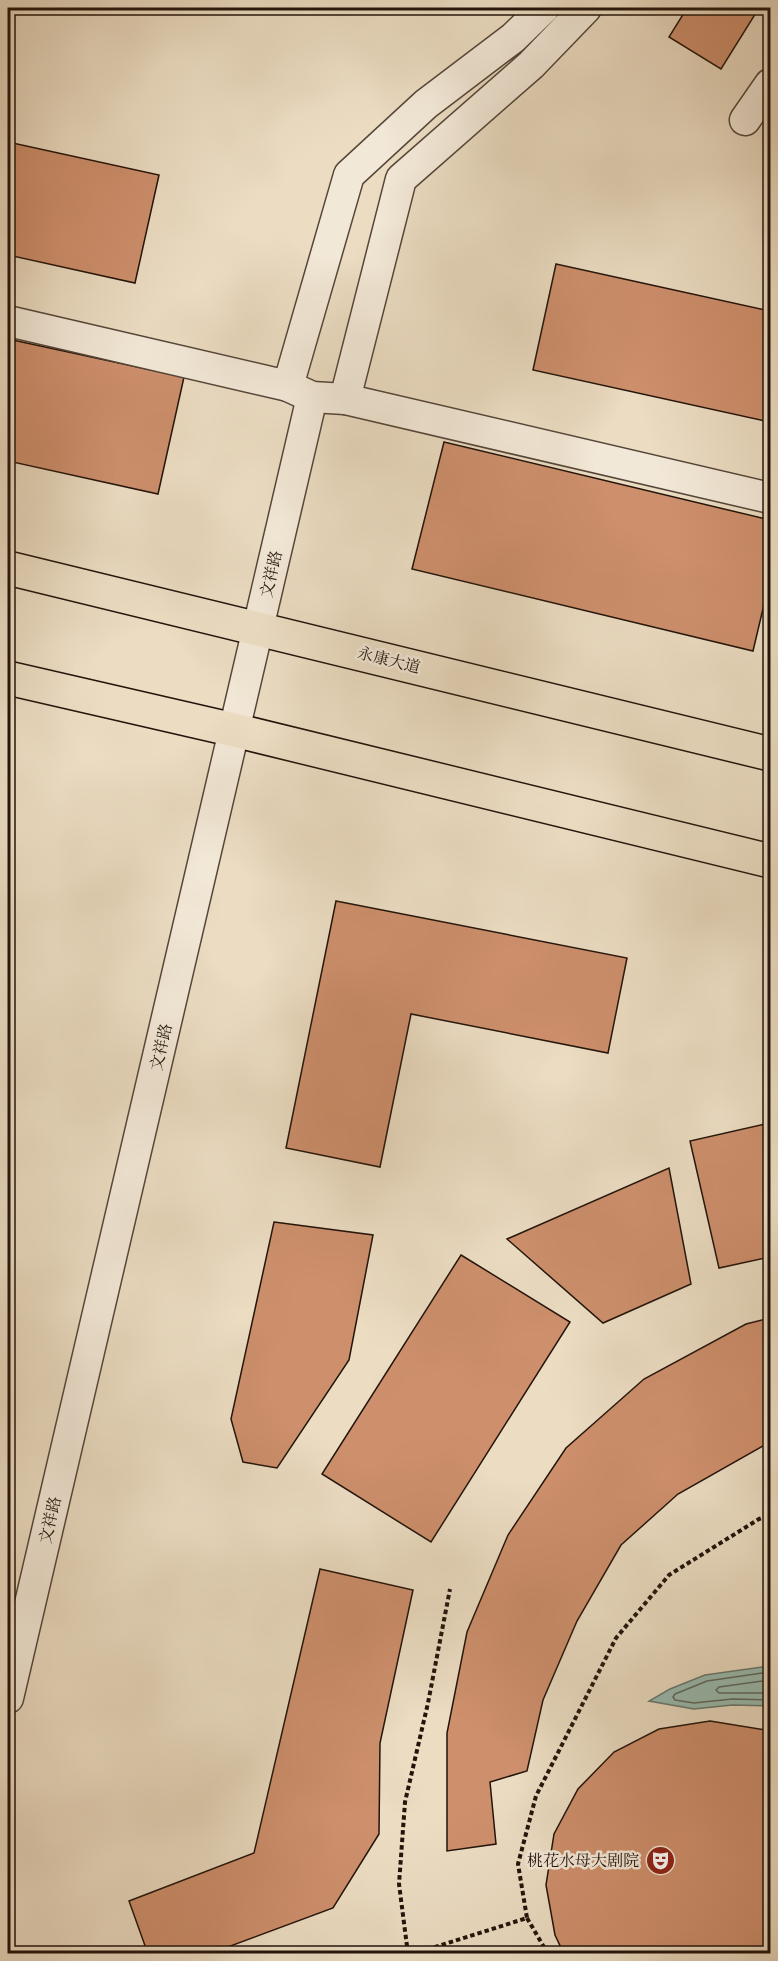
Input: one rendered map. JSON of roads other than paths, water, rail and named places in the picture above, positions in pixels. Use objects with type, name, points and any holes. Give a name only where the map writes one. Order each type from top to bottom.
[{"type":"main road","name":"永康大道","points":[[8,568],[771,753]]},
{"type":"main road","points":[[8,678],[234,730],[771,861]]},
{"type":"street","name":"文祥路","points":[[8,1698],[258,628],[300,391],[349,176],[426,104],[513,38],[544,8]]},
{"type":"street","points":[[345,399],[401,179],[531,65],[586,8]]},
{"type":"street","points":[[745,120],[771,84]]},
{"type":"street","points":[[8,321],[300,391],[345,399],[771,498]]},
{"type":"water","points":[[770,1666],[770,1706],[732,1705],[694,1709],[649,1701],[670,1689],[705,1675]]},
{"type":"place","name":"桃花水母大剧院","points":[[660,1860]]}]
